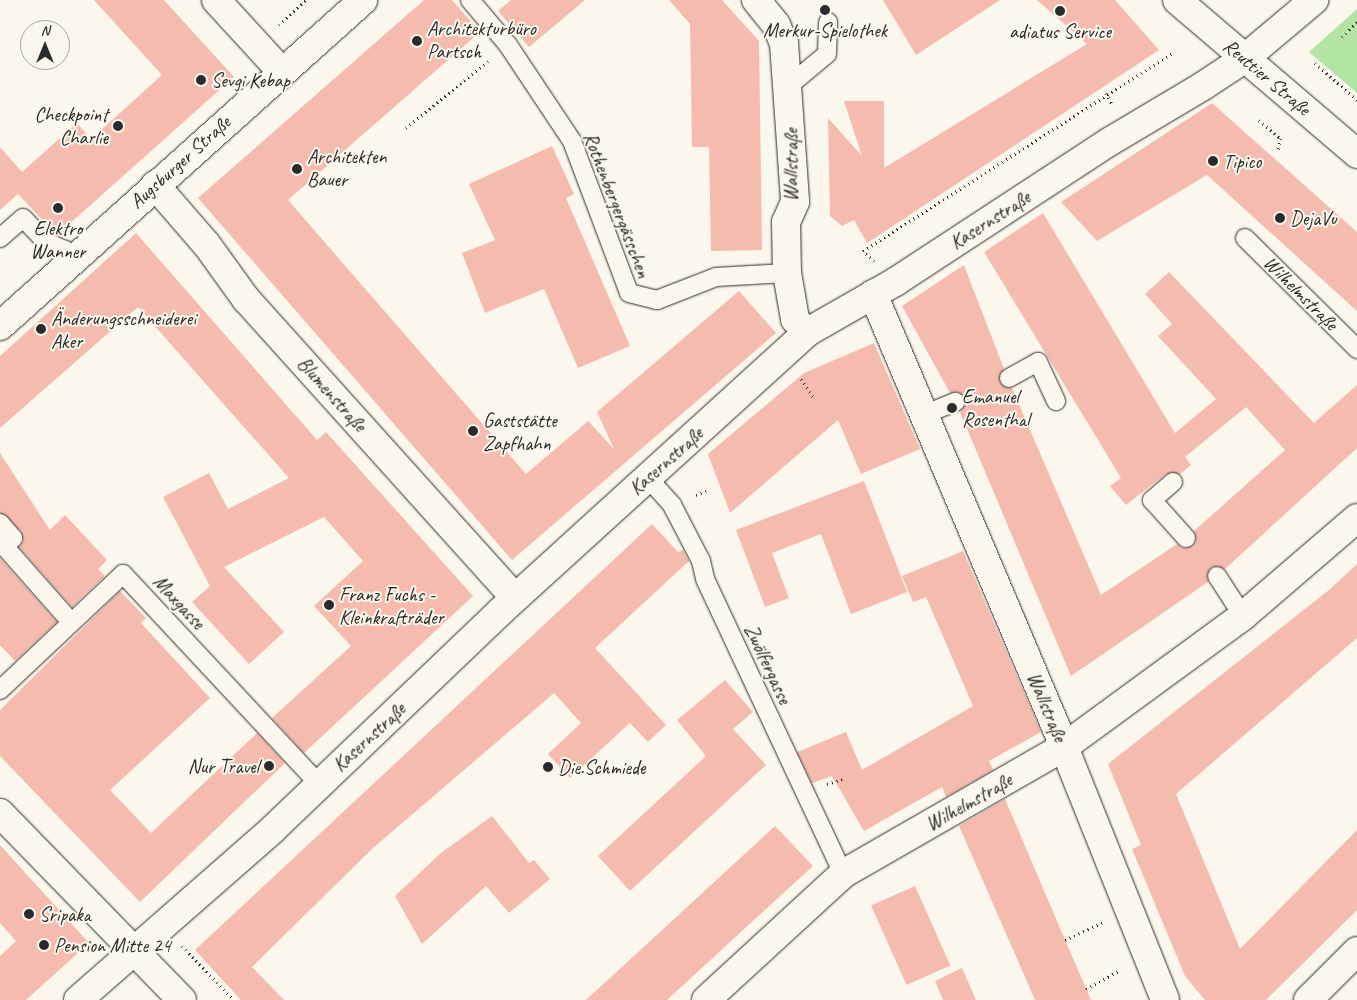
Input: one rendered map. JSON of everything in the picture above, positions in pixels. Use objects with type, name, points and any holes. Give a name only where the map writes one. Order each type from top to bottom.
[{"type":"street","points":[[216,0],[281,71]]},
{"type":"street","name":"Augsburger Straße","points":[[0,326],[155,184],[363,0]]},
{"type":"street","name":"Wallstraße","points":[[756,0],[776,25],[784,43],[786,88],[792,129],[795,202],[786,222],[787,273],[795,319],[806,333]]},
{"type":"street","name":"Reuttier Straße","points":[[1177,0],[1357,154]]},
{"type":"street","name":"Kasernstraße","points":[[78,1000],[319,784],[515,598],[806,333],[873,294],[1244,58],[1314,0]]},
{"type":"street","name":"Blumenstraße","points":[[155,184],[207,245],[246,299],[515,598]]},
{"type":"street","name":"Wallstraße","points":[[873,294],[1064,747],[1165,1000]]},
{"type":"street","name":"Wilhelmstraße","points":[[706,1000],[843,874],[1064,747],[1242,616],[1357,518]]},
{"type":"street","points":[[0,813],[133,952],[182,1000]]},
{"type":"street","points":[[1308,1000],[1357,951]]},
{"type":"lane","name":"Rothenbergergässchen","points":[[470,0],[508,45],[572,141],[629,293],[657,300],[716,277],[787,273]]},
{"type":"lane","points":[[786,88],[826,54],[828,22]]},
{"type":"lane","points":[[0,238],[23,218],[46,242],[76,255]]},
{"type":"lane","name":"Wilhelmstraße","points":[[1245,238],[1357,349]]},
{"type":"lane","points":[[1009,378],[1038,362],[1056,401]]},
{"type":"lane","points":[[923,416],[956,402]]},
{"type":"lane","name":"Zwölfergasse","points":[[647,478],[672,505],[701,561],[705,579],[843,874]]},
{"type":"lane","points":[[1173,482],[1148,504],[1186,538]]},
{"type":"lane","points":[[0,523],[13,538],[4,546],[71,622]]},
{"type":"lane","name":"Maxgasse","points":[[0,690],[123,574],[319,784]]},
{"type":"lane","points":[[1217,576],[1242,616]]},
{"type":"path","points":[[257,45],[306,0]]},
{"type":"path","points":[[1342,37],[1357,22]]},
{"type":"path","points":[[406,128],[508,45]]},
{"type":"path","points":[[863,251],[1106,93],[1173,53]]},
{"type":"path","points":[[1314,63],[1357,100]]},
{"type":"path","points":[[1106,93],[1115,110]]},
{"type":"path","points":[[1259,120],[1280,138],[1278,152]]},
{"type":"path","points":[[1065,940],[1129,910]]},
{"type":"path","points":[[1086,989],[1147,956]]},
{"type":"green space","points":[[1357,9],[1357,93],[1309,52]]},
{"type":"building","points":[[94,0],[164,0],[234,77],[57,235],[18,194],[0,210],[0,147],[22,172],[77,123],[91,139],[162,75]]},
{"type":"building","points":[[424,0],[452,0],[480,32],[288,200],[526,474],[588,421],[614,449],[597,412],[739,291],[776,333],[512,560],[198,198]]},
{"type":"building","points":[[511,0],[585,0],[529,47],[498,11]]},
{"type":"building","points":[[669,0],[722,0],[759,41],[762,250],[711,251],[709,147],[692,147],[690,24]]},
{"type":"building","points":[[883,0],[1000,0],[916,55]]},
{"type":"building","points":[[1037,0],[1115,0],[1159,50],[867,243],[854,220],[842,226],[830,216],[828,118],[862,156],[844,101],[884,101],[884,168],[1087,44]]},
{"type":"building","points":[[1212,103],[1357,232],[1357,311],[1207,175],[1097,241],[1061,202]]},
{"type":"building","points":[[552,146],[574,194],[566,198],[630,346],[578,368],[544,289],[485,313],[462,253],[495,240],[469,184]]},
{"type":"building","points":[[1043,213],[1175,433],[1216,399],[1158,336],[1172,324],[1145,294],[1169,272],[1314,423],[1357,385],[1357,448],[1225,569],[1211,567],[1208,582],[1071,676],[960,412],[966,404],[966,398],[958,392],[950,393],[902,306],[964,265],[1004,369],[1000,383],[1012,388],[1101,595],[1177,544],[1183,548],[1193,546],[1196,541],[1194,531],[1285,450],[1246,407],[1185,457],[1191,465],[1180,474],[1166,474],[1126,505],[1110,486],[1121,478],[984,252]]},
{"type":"building","points":[[136,233],[317,440],[326,432],[473,596],[304,753],[272,718],[351,646],[314,606],[363,561],[324,517],[224,567],[284,632],[249,664],[192,602],[210,586],[163,497],[209,473],[228,509],[289,478],[138,307],[0,428],[0,356]]},
{"type":"building","points":[[874,343],[920,449],[861,474],[838,420],[730,513],[708,454],[804,373]]},
{"type":"building","points":[[0,453],[50,530],[65,515],[107,560],[98,569],[105,576],[72,607],[19,547],[23,541],[21,531],[0,513]]},
{"type":"building","points":[[864,481],[907,592],[851,614],[821,534],[772,553],[789,598],[765,607],[736,530]]},
{"type":"building","points":[[652,524],[678,552],[683,550],[689,561],[595,648],[666,725],[648,742],[630,723],[570,778],[548,754],[581,723],[554,693],[373,848],[252,967],[284,1000],[241,1000],[195,950]]},
{"type":"building","points":[[963,551],[1041,732],[989,761],[993,770],[946,797],[942,787],[864,831],[832,776],[812,783],[797,752],[846,732],[862,770],[973,706],[926,597],[913,602],[902,576]]},
{"type":"building","points":[[0,558],[57,622],[15,661],[0,645]]},
{"type":"building","points":[[1357,564],[1357,638],[1176,794],[1240,949],[1357,830],[1357,910],[1266,1000],[1205,1000],[1185,976],[1132,849],[1141,845],[1108,764],[1329,590]]},
{"type":"building","points":[[120,591],[146,618],[141,623],[210,698],[110,790],[151,833],[257,733],[285,763],[140,902],[0,756],[0,710]]},
{"type":"building","points":[[725,680],[753,712],[733,729],[766,765],[630,891],[598,856],[706,756],[677,720]]},
{"type":"building","points":[[1005,799],[1091,1000],[1035,1000],[959,826]]},
{"type":"building","points":[[492,816],[529,863],[534,860],[550,879],[509,913],[486,886],[422,944],[395,896],[441,853]]},
{"type":"building","points":[[775,826],[813,866],[667,1000],[586,1000]]},
{"type":"building","points":[[0,845],[89,943],[26,1000],[0,1000],[0,956],[16,941],[0,923]]},
{"type":"building","points":[[915,886],[950,965],[907,985],[871,906]]},
{"type":"building","points":[[962,968],[976,1000],[943,1000],[935,981]]},
{"type":"place","name":"Merkur-Spielothek","points":[[825,10]]},
{"type":"place","name":"adiatus Service","points":[[1060,11]]},
{"type":"place","name":"Architekturbüro Partsch","points":[[417,41]]},
{"type":"place","name":"Sevgi Kebap","points":[[201,80]]},
{"type":"place","name":"Checkpoint Charlie","points":[[118,126]]},
{"type":"place","name":"Tipico","points":[[1213,161]]},
{"type":"place","name":"Architekten Bauer","points":[[297,169]]},
{"type":"place","name":"Elektro Wanner","points":[[58,208]]},
{"type":"place","name":"DejaVu","points":[[1280,218]]},
{"type":"place","name":"Änderungsschneiderei Aker","points":[[41,329]]},
{"type":"place","name":"Emanuel Rosenthal","points":[[952,408]]},
{"type":"place","name":"Gaststätte Zapfhahn","points":[[473,431]]},
{"type":"place","name":"Franz Fuchs - Kleinkrafträder","points":[[329,605]]},
{"type":"place","name":"Nur Travel","points":[[269,766]]},
{"type":"place","name":"Die.Schmiede","points":[[548,767]]},
{"type":"place","name":"Sripaka","points":[[29,914]]},
{"type":"place","name":"Pension Mitte 24","points":[[44,945]]}]
